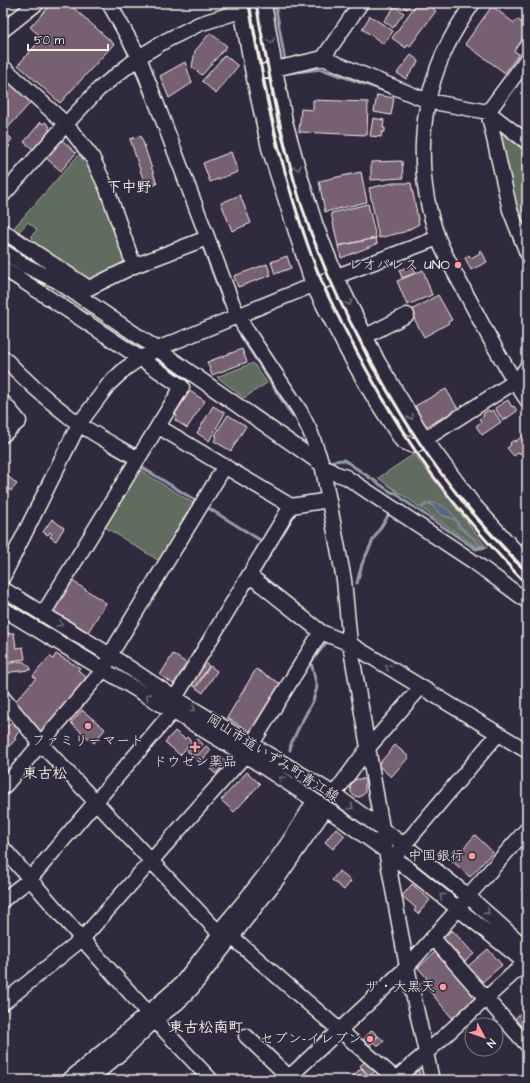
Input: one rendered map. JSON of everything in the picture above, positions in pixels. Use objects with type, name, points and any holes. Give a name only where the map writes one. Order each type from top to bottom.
[{"type":"street","points":[[3,30],[37,3]]},
{"type":"street","points":[[109,3],[134,60],[203,239],[238,316],[300,411],[310,431],[322,464],[344,580],[350,644],[382,829],[390,854],[407,967],[432,1080]]},
{"type":"street","points":[[264,3],[285,121],[316,226],[336,276],[378,362],[425,439],[473,504],[525,555]]},
{"type":"street","points":[[323,58],[361,3]]},
{"type":"street","points":[[473,3],[448,44],[436,73],[428,101],[423,134],[423,162],[426,191],[431,217],[446,255],[514,381],[527,400]]},
{"type":"street","points":[[3,195],[66,124],[99,90],[134,60],[165,41],[199,24],[240,7],[269,148],[313,285],[373,396],[402,441],[411,445],[416,445],[508,386],[522,374],[527,367]]},
{"type":"street","points":[[253,74],[323,58],[428,101],[488,112],[527,142]]},
{"type":"street","points":[[527,59],[488,112],[510,210],[527,253]]},
{"type":"street","points":[[3,67],[66,124],[92,157],[108,188],[134,266]]},
{"type":"street","points":[[3,231],[89,288],[134,266],[203,239]]},
{"type":"street","points":[[3,577],[79,424],[109,384],[126,368],[157,349],[313,285],[438,238]]},
{"type":"street","points":[[3,251],[24,265],[57,281],[334,473],[346,477],[474,562],[527,601]]},
{"type":"street","points":[[3,268],[141,358],[182,387],[42,614]]},
{"type":"street","points":[[366,336],[407,315]]},
{"type":"street","points":[[3,357],[25,379],[67,415],[136,462]]},
{"type":"street","points":[[3,402],[19,421],[3,435]]},
{"type":"street","points":[[159,426],[291,506],[329,500]]},
{"type":"street","points":[[3,788],[104,669],[110,655],[225,466]]},
{"type":"street","points":[[3,900],[30,878],[96,802],[174,705],[291,506]]},
{"type":"street","points":[[250,575],[321,632],[350,644],[527,751]]},
{"type":"street","name":"岡山市道いずみ町青江線","points":[[3,589],[110,655],[174,705]]},
{"type":"street","name":"岡山市道いずみ町青江線","points":[[3,609],[104,669],[174,705],[248,749],[334,794],[404,845],[468,896],[526,959]]},
{"type":"street","points":[[3,1003],[82,939],[152,861],[248,749],[321,632]]},
{"type":"street","points":[[334,794],[368,748],[421,687]]},
{"type":"street","points":[[3,698],[41,744],[152,861],[224,934],[340,1030],[395,1080],[426,1054],[526,959]]},
{"type":"street","points":[[390,854],[404,845],[498,734]]},
{"type":"street","name":"岡山市道いずみ町青江線","points":[[248,749],[320,805],[390,854],[458,909],[526,959]]},
{"type":"street","points":[[89,1080],[121,1053],[224,934],[256,887],[320,805]]},
{"type":"street","points":[[246,1036],[287,1078],[407,967],[527,830]]},
{"type":"street","points":[[3,848],[82,939],[211,1080]]},
{"type":"street","points":[[433,938],[527,1045]]},
{"type":"street","points":[[69,1080],[140,1020],[152,1016]]},
{"type":"green space","points":[[500,132],[527,153],[527,234],[516,206]]},
{"type":"green space","points":[[82,151],[91,166],[127,259],[124,266],[88,281],[29,243],[33,238],[31,236],[37,230],[28,222],[16,235],[11,231]]},
{"type":"green space","points":[[253,363],[267,383],[244,398],[217,377]]},
{"type":"green space","points":[[414,454],[485,545],[477,547],[378,478]]},
{"type":"green space","points":[[138,469],[195,504],[161,562],[103,526]]},
{"type":"water","points":[[428,503],[441,505],[447,509],[461,527],[475,538],[482,546],[481,547],[458,527],[454,519],[441,515],[432,505],[429,504],[421,508],[423,505]]},
{"type":"building","points":[[52,3],[68,3],[114,44],[60,103],[18,65],[42,38],[30,27]]},
{"type":"building","points":[[399,3],[411,3],[407,9]]},
{"type":"building","points":[[417,3],[433,3],[436,5],[433,9],[436,11],[410,46],[408,44],[406,48],[392,38]]},
{"type":"building","points":[[395,6],[404,13],[393,28],[384,21]]},
{"type":"building","points":[[492,6],[514,23],[517,19],[527,27],[527,33],[514,51],[519,54],[505,73],[465,44]]},
{"type":"building","points":[[370,16],[393,31],[384,44],[362,29]]},
{"type":"building","points":[[210,33],[227,46],[202,75],[192,67],[195,51]]},
{"type":"building","points":[[225,55],[238,66],[216,94],[202,81]]},
{"type":"building","points":[[411,55],[419,61],[406,79],[397,73]]},
{"type":"building","points":[[185,62],[192,83],[169,98],[160,76]]},
{"type":"building","points":[[9,81],[32,101],[6,130],[3,127],[3,87]]},
{"type":"building","points":[[377,95],[394,98],[391,115],[374,112]]},
{"type":"building","points":[[313,100],[368,102],[367,135],[299,132],[301,109],[313,110]]},
{"type":"building","points":[[373,118],[384,120],[383,128],[385,128],[385,132],[382,132],[381,137],[370,136]]},
{"type":"building","points":[[41,122],[43,124],[45,122],[50,127],[48,129],[51,131],[34,150],[24,142]]},
{"type":"building","points":[[3,131],[12,139],[8,144],[10,146],[6,151],[3,150]]},
{"type":"building","points":[[141,136],[157,184],[146,188],[130,139]]},
{"type":"building","points":[[62,140],[76,153],[61,171],[46,158]]},
{"type":"building","points":[[231,152],[238,172],[210,182],[203,163]]},
{"type":"building","points":[[402,161],[403,178],[371,180],[371,162]]},
{"type":"building","points":[[361,172],[367,202],[325,212],[319,181]]},
{"type":"building","points":[[393,183],[411,183],[419,224],[404,232],[379,238],[369,188]]},
{"type":"building","points":[[240,195],[251,223],[232,231],[221,203]]},
{"type":"building","points":[[368,204],[376,238],[338,246],[331,213]]},
{"type":"building","points":[[376,238],[377,244],[341,258],[338,246]]},
{"type":"building","points":[[481,250],[487,262],[471,270],[465,258],[469,255],[471,258],[480,253],[479,251]]},
{"type":"building","points":[[287,256],[291,268],[275,274],[271,262]]},
{"type":"building","points":[[267,264],[271,275],[238,287],[234,276]]},
{"type":"building","points":[[413,265],[415,273],[402,278],[399,270]]},
{"type":"building","points":[[423,270],[432,295],[407,305],[397,281]]},
{"type":"building","points":[[438,295],[452,320],[424,337],[410,311]]},
{"type":"building","points":[[242,349],[247,362],[212,375],[207,362]]},
{"type":"building","points":[[446,389],[458,409],[426,427],[415,406]]},
{"type":"building","points":[[190,391],[205,401],[187,428],[175,420],[177,416],[175,414]]},
{"type":"building","points":[[508,400],[512,407],[514,406],[517,411],[503,421],[495,408]]},
{"type":"building","points":[[213,406],[225,413],[209,441],[197,433]]},
{"type":"building","points":[[489,410],[490,412],[493,410],[501,422],[482,435],[476,426],[481,422],[479,419],[484,416],[483,414]]},
{"type":"building","points":[[228,415],[246,426],[231,451],[214,441],[217,436],[215,435]]},
{"type":"building","points":[[524,435],[527,440],[527,448],[520,454],[519,452],[514,456],[507,448],[511,445],[510,443],[514,440],[515,442]]},
{"type":"building","points":[[3,472],[17,484],[11,491],[3,485]]},
{"type":"building","points":[[52,519],[64,528],[56,541],[50,537],[52,534],[50,532],[48,535],[43,532]]},
{"type":"building","points":[[71,580],[106,603],[88,632],[52,610]]},
{"type":"building","points":[[14,633],[16,648],[23,647],[25,659],[3,662],[3,634]]},
{"type":"building","points":[[56,654],[80,668],[78,670],[89,680],[41,737],[12,705],[36,678],[33,676],[50,656],[53,659]]},
{"type":"building","points":[[173,654],[189,665],[185,671],[183,670],[174,684],[160,675]]},
{"type":"building","points":[[23,661],[31,668],[30,670],[11,672],[5,677],[3,675],[3,665]]},
{"type":"building","points":[[202,661],[209,666],[195,687],[188,682]]},
{"type":"building","points":[[210,666],[217,671],[203,693],[196,688]]},
{"type":"building","points":[[256,669],[281,684],[251,732],[227,718]]},
{"type":"building","name":"ファミリーマート","points":[[82,710],[105,729],[94,743],[71,723]]},
{"type":"building","points":[[13,721],[22,729],[14,737],[16,739],[3,753],[3,731]]},
{"type":"building","points":[[175,731],[185,739],[187,737],[192,742],[180,755],[165,742]]},
{"type":"building","points":[[197,739],[203,744],[194,756],[187,751]]},
{"type":"building","points":[[395,745],[409,757],[391,777],[378,765]]},
{"type":"building","points":[[206,746],[211,750],[200,763],[195,758]]},
{"type":"building","points":[[221,757],[227,762],[216,774],[210,769]]},
{"type":"building","points":[[247,772],[260,784],[234,812],[221,800]]},
{"type":"building","points":[[357,779],[365,779],[365,793],[360,797],[354,796],[351,792],[350,786],[353,781]]},
{"type":"building","points":[[336,828],[345,836],[333,849],[325,842]]},
{"type":"building","points":[[475,835],[493,852],[470,877],[452,861]]},
{"type":"building","points":[[339,871],[351,881],[344,890],[332,880]]},
{"type":"building","points":[[412,884],[430,900],[418,914],[414,911],[416,908],[402,896]]},
{"type":"building","points":[[452,930],[474,954],[463,963],[442,939]]},
{"type":"building","points":[[488,949],[502,965],[481,983],[467,967]]},
{"type":"building","name":"ザ・大黒天","points":[[436,951],[476,997],[453,1019],[422,982],[427,978],[418,968]]},
{"type":"building","points":[[527,1008],[527,1033],[514,1019]]},
{"type":"building","name":"セブン-イレブン","points":[[372,1030],[378,1036],[368,1048],[361,1042]]},
{"type":"building","points":[[378,1036],[384,1041],[379,1046],[373,1042]]},
{"type":"building","points":[[365,1061],[375,1071],[370,1076],[360,1066]]},
{"type":"building","points":[[418,1067],[421,1080],[407,1080],[405,1074]]},
{"type":"building","points":[[361,1068],[367,1075],[362,1080],[357,1080],[353,1076]]},
{"type":"waterway","points":[[31,17],[48,3]]},
{"type":"waterway","points":[[100,3],[106,12]]},
{"type":"waterway","points":[[275,3],[285,61]]},
{"type":"waterway","points":[[124,43],[130,58]]},
{"type":"waterway","points":[[134,67],[151,108]]},
{"type":"waterway","points":[[289,73],[321,69],[391,93]]},
{"type":"waterway","points":[[202,244],[224,303]]},
{"type":"waterway","points":[[241,336],[292,416]]},
{"type":"waterway","points":[[333,461],[344,460],[391,492],[396,493],[405,501],[476,549],[486,547]]},
{"type":"waterway","points":[[138,465],[198,502]]},
{"type":"waterway","points":[[205,506],[265,543]]},
{"type":"waterway","points":[[357,583],[362,564],[374,538],[391,511]]},
{"type":"waterway","points":[[290,750],[291,744],[313,701],[317,687],[311,662],[326,643]]},
{"type":"railway","points":[[249,3],[261,69],[284,166],[303,230],[329,297],[352,343],[381,395],[423,462],[473,525],[527,585]]},
{"type":"railway","points":[[256,3],[265,54],[287,154],[301,204],[314,241],[337,294],[386,388],[429,457],[476,516],[527,572]]},
{"type":"place","name":"レオパレス UNO","points":[[458,265]]},
{"type":"place","name":"ファミリーマート","points":[[88,726]]},
{"type":"place","name":"ドウゼン薬品","points":[[195,747]]},
{"type":"place","name":"中国銀行","points":[[472,856]]},
{"type":"place","name":"ザ・大黒天","points":[[443,987]]},
{"type":"place","name":"セブン-イレブン","points":[[370,1039]]},
{"type":"district","name":"下中野","points":[[129,187]]},
{"type":"district","name":"東古松","points":[[45,773]]},
{"type":"district","name":"東古松南町","points":[[206,1027]]}]
